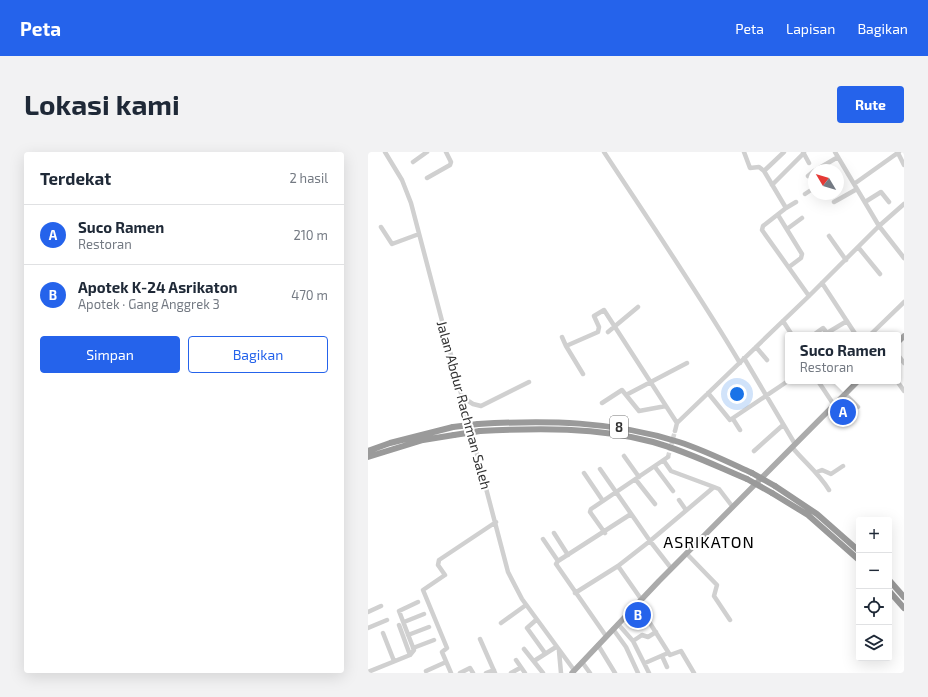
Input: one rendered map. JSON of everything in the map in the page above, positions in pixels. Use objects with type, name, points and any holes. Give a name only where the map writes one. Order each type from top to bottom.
[{"type":"highway","name":"8","points":[[368,451],[390,443],[453,427],[478,424],[556,421],[627,429],[680,442],[752,473],[775,486],[817,514],[856,548]]},
{"type":"highway","name":"8","points":[[368,457],[423,440],[480,431],[528,429],[571,430],[637,438],[681,451],[747,479],[808,515],[856,557]]},
{"type":"highway","points":[[892,583],[904,597]]},
{"type":"highway","points":[[892,595],[904,608]]},
{"type":"main road","points":[[573,672],[671,568],[845,394],[851,384]]},
{"type":"street","name":"Jalan Abdur Rachman Saleh","points":[[387,152],[408,193],[508,572],[516,590],[573,672]]},
{"type":"street","points":[[413,162],[427,152]]},
{"type":"street","points":[[427,178],[451,164],[446,152]]},
{"type":"street","points":[[604,152],[661,241],[683,270],[740,363]]},
{"type":"street","points":[[744,152],[750,168],[759,167],[764,171],[786,208]]},
{"type":"street","points":[[764,171],[784,152]]},
{"type":"street","points":[[835,152],[879,226],[904,258]]},
{"type":"street","points":[[772,185],[803,153],[809,163]]},
{"type":"street","points":[[854,184],[898,153],[904,165]]},
{"type":"street","points":[[827,164],[838,157]]},
{"type":"street","points":[[834,202],[857,189]]},
{"type":"street","points":[[865,202],[881,192],[889,202]]},
{"type":"street","points":[[796,202],[763,226],[762,230],[809,296]]},
{"type":"street","points":[[675,431],[677,422],[740,363],[879,226],[904,204]]},
{"type":"street","points":[[778,215],[802,254],[801,258],[789,267]]},
{"type":"street","points":[[787,229],[802,218]]},
{"type":"street","points":[[381,227],[392,244],[419,234]]},
{"type":"street","points":[[829,236],[846,260]]},
{"type":"street","points":[[858,247],[880,274]]},
{"type":"street","points":[[822,283],[854,332]]},
{"type":"street","points":[[873,332],[904,302]]},
{"type":"street","points":[[608,332],[638,308]]},
{"type":"street","points":[[566,346],[598,332],[599,327],[594,316],[603,310],[616,327],[677,422]]},
{"type":"street","points":[[783,321],[790,332]]},
{"type":"street","points":[[828,332],[847,321]]},
{"type":"street","points":[[817,332],[823,328],[824,332]]},
{"type":"street","points":[[562,337],[583,374]]},
{"type":"street","points":[[756,347],[767,360]]},
{"type":"street","points":[[744,358],[793,445],[807,464],[817,472],[829,490]]},
{"type":"street","points":[[626,395],[686,363]]},
{"type":"street","points":[[462,397],[473,404],[481,406],[530,382]]},
{"type":"street","points":[[708,393],[728,418],[733,418],[785,383]]},
{"type":"street","points":[[820,384],[834,405]]},
{"type":"street","points":[[602,403],[622,390],[639,411],[666,406]]},
{"type":"street","points":[[845,394],[858,407]]},
{"type":"street","points":[[733,418],[740,430]]},
{"type":"street","points":[[754,451],[783,425]]},
{"type":"street","points":[[624,456],[637,479],[655,504]]},
{"type":"street","points":[[605,533],[590,510],[666,459],[671,471],[719,489],[732,506]]},
{"type":"street","points":[[817,472],[822,470],[831,474],[843,466]]},
{"type":"street","points":[[655,467],[673,491]]},
{"type":"street","points":[[600,469],[650,541],[671,568]]},
{"type":"street","points":[[584,472],[603,501]]},
{"type":"street","points":[[575,593],[618,566],[714,487]]},
{"type":"street","points":[[679,500],[686,510]]},
{"type":"street","points":[[558,561],[605,533],[631,514]]},
{"type":"street","points":[[451,673],[442,652],[447,648],[423,592],[424,589],[445,575],[438,565],[439,560],[496,522]]},
{"type":"street","points":[[554,533],[568,555]]},
{"type":"street","points":[[543,539],[558,561],[557,566],[606,636]]},
{"type":"street","points":[[686,553],[717,585],[714,596],[730,620]]},
{"type":"street","points":[[618,566],[641,599]]},
{"type":"street","points":[[412,652],[401,624],[399,610],[418,602]]},
{"type":"street","points":[[501,623],[526,605]]},
{"type":"street","points":[[368,612],[381,606]]},
{"type":"street","points":[[634,606],[648,620],[668,653]]},
{"type":"street","points":[[401,624],[424,614]]},
{"type":"street","points":[[368,628],[387,620]]},
{"type":"street","points":[[536,620],[527,628],[545,653]]},
{"type":"street","points":[[401,624],[408,636],[412,652]]},
{"type":"street","points":[[618,624],[633,641],[649,673]]},
{"type":"street","points":[[408,636],[429,627]]},
{"type":"street","points":[[613,629],[626,648],[638,673]]},
{"type":"street","points":[[633,641],[642,635],[648,637],[656,632]]},
{"type":"street","points":[[383,633],[394,661]]},
{"type":"street","points":[[480,638],[495,671],[486,673]]},
{"type":"street","points":[[368,672],[394,661],[434,640]]},
{"type":"street","points":[[598,645],[615,673]]},
{"type":"street","points":[[534,661],[556,647]]},
{"type":"street","points":[[524,649],[544,673]]},
{"type":"street","points":[[559,651],[561,673]]},
{"type":"street","points":[[645,663],[668,653],[670,655],[681,652],[694,673]]},
{"type":"street","points":[[662,656],[667,666]]},
{"type":"street","points":[[516,660],[520,668],[525,673]]},
{"type":"street","points":[[426,671],[446,662]]},
{"type":"street","points":[[582,662],[590,673]]},
{"type":"street","points":[[460,673],[470,668],[473,673]]},
{"type":"street","points":[[510,673],[520,668]]},
{"type":"tunnel","points":[[668,457],[675,431]]},
{"type":"place","name":"Suco Ramen","points":[[843,412]]},
{"type":"place","name":"Apotek K-24 Asrikaton","points":[[638,615]]},
{"type":"district","name":"ASRIKATON","points":[[709,542]]}]
